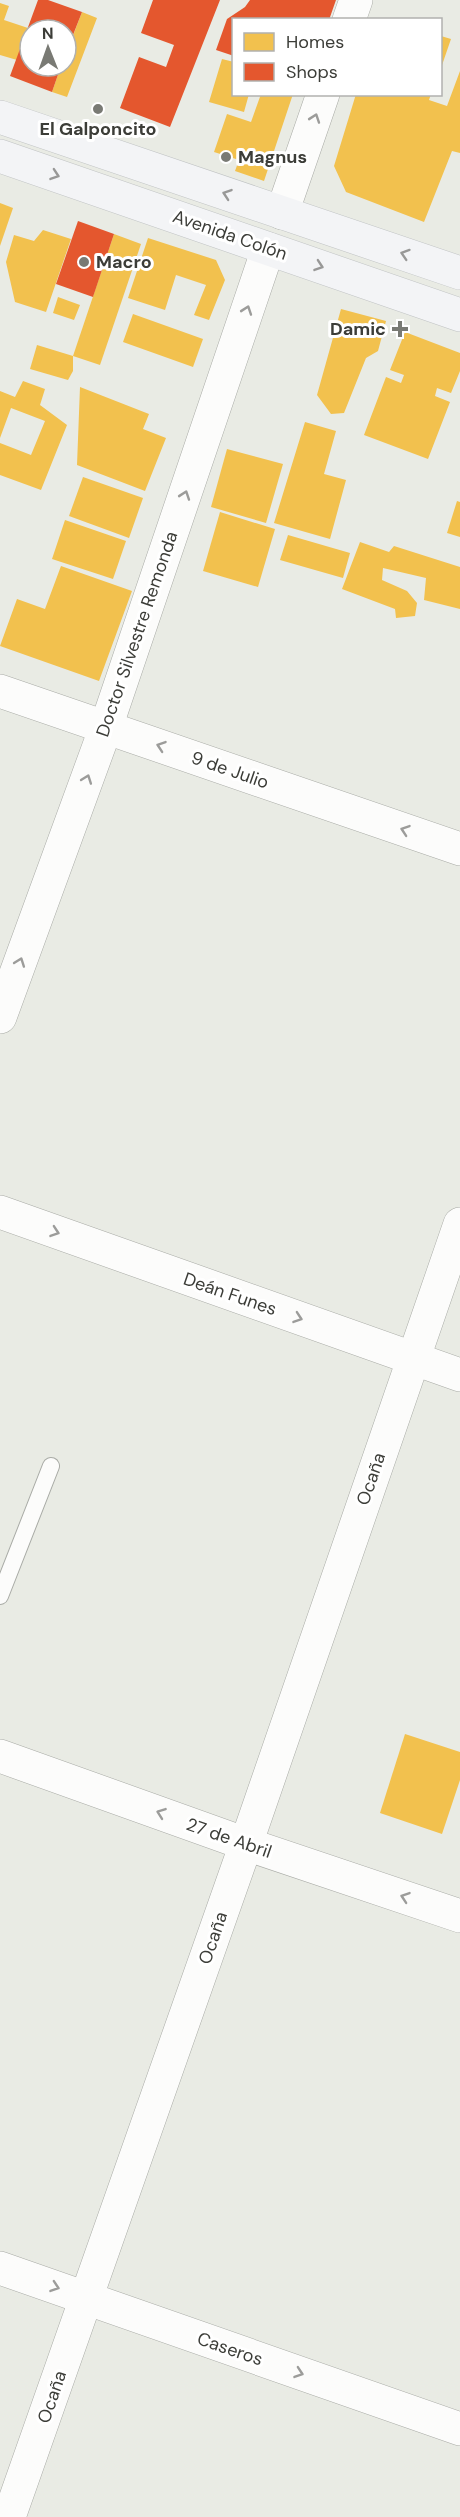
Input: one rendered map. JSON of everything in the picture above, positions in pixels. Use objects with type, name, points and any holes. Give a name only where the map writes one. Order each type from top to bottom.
[{"type":"main road","name":"Avenida Colón","points":[[0,117],[460,273]]},
{"type":"main road","name":"Avenida Colón","points":[[0,156],[460,315]]},
{"type":"street","points":[[350,18],[356,0]]},
{"type":"street","points":[[282,213],[322,96]]},
{"type":"street","name":"Doctor Silvestre Remonda","points":[[0,1017],[106,727],[268,249]]},
{"type":"street","name":"9 de Julio","points":[[0,691],[460,849]]},
{"type":"street","name":"Deán Funes","points":[[0,1212],[460,1375]]},
{"type":"street","name":"Ocaña","points":[[9,2517],[246,1844],[460,1224]]},
{"type":"street","name":"27 de Abril","points":[[0,1756],[246,1844],[460,1916]]},
{"type":"street","name":"Caseros","points":[[0,2268],[460,2429]]},
{"type":"lane","points":[[0,1596],[51,1466]]},
{"type":"building: Homes","points":[[0,3],[9,6],[4,20],[18,25],[18,57],[17,60],[0,55]]},
{"type":"building: Homes","points":[[82,12],[97,18],[78,68],[78,22]]},
{"type":"building: Homes","points":[[442,36],[451,39],[442,65]]},
{"type":"building: Homes","points":[[222,59],[232,62],[232,96],[248,96],[244,112],[209,102]]},
{"type":"building: Homes","points":[[460,71],[460,153],[452,151],[424,222],[346,192],[334,166],[355,96],[430,96],[429,100],[447,106]]},
{"type":"building: Homes","points":[[57,78],[74,78],[67,97],[52,92]]},
{"type":"building: Homes","points":[[260,96],[292,96],[264,181],[235,171],[239,160],[214,152],[227,114],[251,122]]},
{"type":"building: Homes","points":[[0,203],[13,208],[0,246]]},
{"type":"building: Homes","points":[[43,230],[71,239],[46,312],[15,302],[6,262],[14,235],[34,241]]},
{"type":"building: Homes","points":[[114,234],[141,244],[100,365],[73,356]]},
{"type":"building: Homes","points":[[148,238],[216,260],[225,280],[209,320],[194,315],[206,285],[176,275],[165,310],[128,298]]},
{"type":"building: Homes","points":[[58,297],[80,305],[74,320],[53,313]]},
{"type":"building: Homes","points":[[341,309],[386,321],[378,351],[366,358],[344,413],[331,414],[317,395]]},
{"type":"building: Homes","points":[[133,314],[203,339],[193,367],[123,342]]},
{"type":"building: Homes","points":[[405,332],[460,353],[460,371],[451,393],[437,388],[435,396],[450,402],[428,459],[364,435],[386,377],[401,383],[404,375],[390,370]]},
{"type":"building: Homes","points":[[37,345],[73,356],[73,371],[68,380],[30,369]]},
{"type":"building: Homes","points":[[23,381],[45,389],[40,405],[67,425],[41,490],[0,475],[0,443],[31,455],[45,421],[11,408],[0,438],[0,391],[15,397]]},
{"type":"building: Homes","points":[[80,387],[149,414],[143,429],[166,438],[145,491],[77,465]]},
{"type":"building: Homes","points":[[305,422],[336,431],[324,474],[346,480],[330,539],[274,523]]},
{"type":"building: Homes","points":[[227,449],[283,464],[266,523],[211,507]]},
{"type":"building: Homes","points":[[83,477],[143,498],[129,538],[69,516]]},
{"type":"building: Homes","points":[[457,501],[460,502],[460,537],[447,533]]},
{"type":"building: Homes","points":[[220,512],[275,529],[258,587],[203,571]]},
{"type":"building: Homes","points":[[65,520],[126,541],[113,579],[52,559]]},
{"type":"building: Homes","points":[[288,535],[350,553],[343,578],[280,560]]},
{"type":"building: Homes","points":[[360,542],[389,552],[394,546],[460,567],[460,609],[424,600],[426,578],[383,568],[382,580],[407,591],[417,603],[415,616],[396,618],[395,609],[342,589]]},
{"type":"building: Homes","points":[[61,566],[132,591],[99,681],[0,646],[17,599],[45,609]]},
{"type":"building: Homes","points":[[405,1734],[460,1752],[460,1780],[442,1834],[380,1813]]},
{"type":"building: Shops","points":[[38,0],[48,0],[82,12],[78,22],[78,18],[31,18]]},
{"type":"building: Shops","points":[[153,0],[220,0],[170,127],[120,108],[139,57],[166,67],[174,45],[141,33]]},
{"type":"building: Shops","points":[[250,0],[336,0],[330,18],[232,18],[232,55],[216,50],[227,19],[245,7]]},
{"type":"building: Shops","points":[[18,54],[18,78],[57,78],[52,92],[10,76]]},
{"type":"building: Shops","name":"Macro","points":[[78,221],[114,234],[93,297],[56,284]]},
{"type":"place","name":"El Galponcito","points":[[98,109]]},
{"type":"place","name":"Magnus","points":[[226,157]]},
{"type":"place","name":"Macro","points":[[84,262]]},
{"type":"place","name":"Damic","points":[[400,329]]}]
